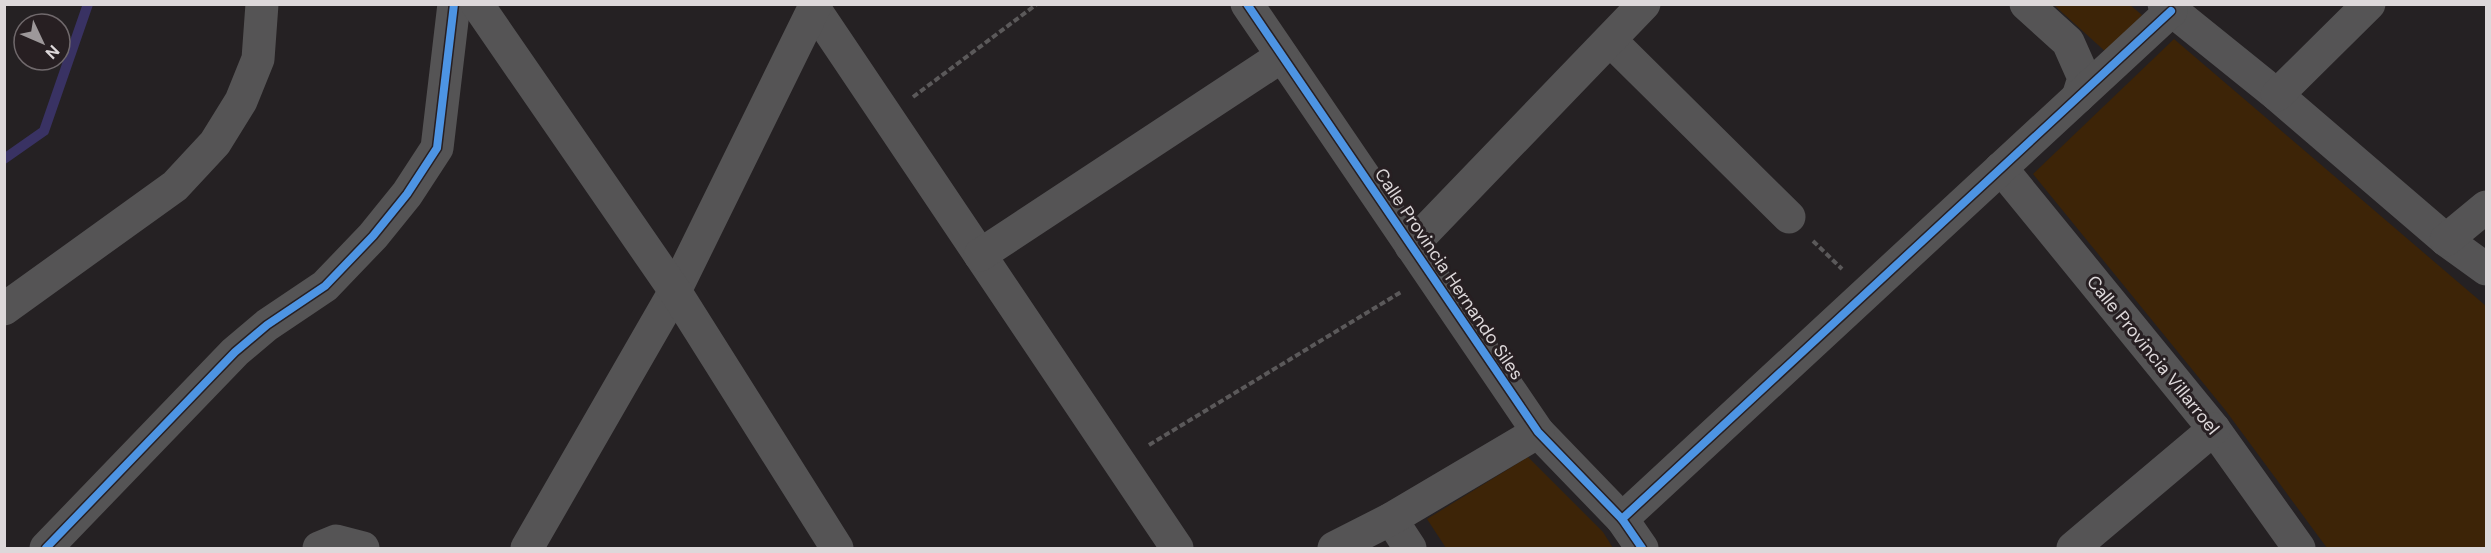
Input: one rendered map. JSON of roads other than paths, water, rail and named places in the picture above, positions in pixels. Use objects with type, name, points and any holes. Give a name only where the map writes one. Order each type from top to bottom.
[{"type":"street","points":[[4,309],[175,186],[215,143],[241,101],[258,58],[262,4]]},
{"type":"street","points":[[46,549],[235,352],[267,325],[325,286],[373,236],[407,194],[437,148],[454,4]]},
{"type":"street","points":[[477,4],[675,291],[837,549]]},
{"type":"street","name":"Calle Provincia Hernando Siles","points":[[1247,4],[1538,432],[1622,519],[1642,549]]},
{"type":"street","points":[[1411,246],[1644,4]]},
{"type":"street","points":[[2026,4],[2068,42],[2084,78],[2078,97]]},
{"type":"street","points":[[2277,95],[2369,4]]},
{"type":"street","points":[[527,549],[675,291],[815,6]]},
{"type":"street","points":[[815,6],[1177,549]]},
{"type":"street","points":[[1622,519],[2078,97],[2168,7],[2277,95],[2446,240],[2487,269]]},
{"type":"street","points":[[1610,40],[1789,217]]},
{"type":"street","points":[[980,255],[1282,56]]},
{"type":"street","name":"Calle Provincia Villarroel","points":[[2001,168],[2214,429],[2299,549]]},
{"type":"street","points":[[2446,240],[2487,207]]},
{"type":"street","points":[[2073,549],[2214,429]]},
{"type":"street","points":[[1334,549],[1391,519],[1538,432]]},
{"type":"street","points":[[1391,519],[1410,549]]},
{"type":"street","points":[[319,549],[336,541],[363,549]]},
{"type":"waterway","points":[[4,159],[44,131],[88,4]]}]
